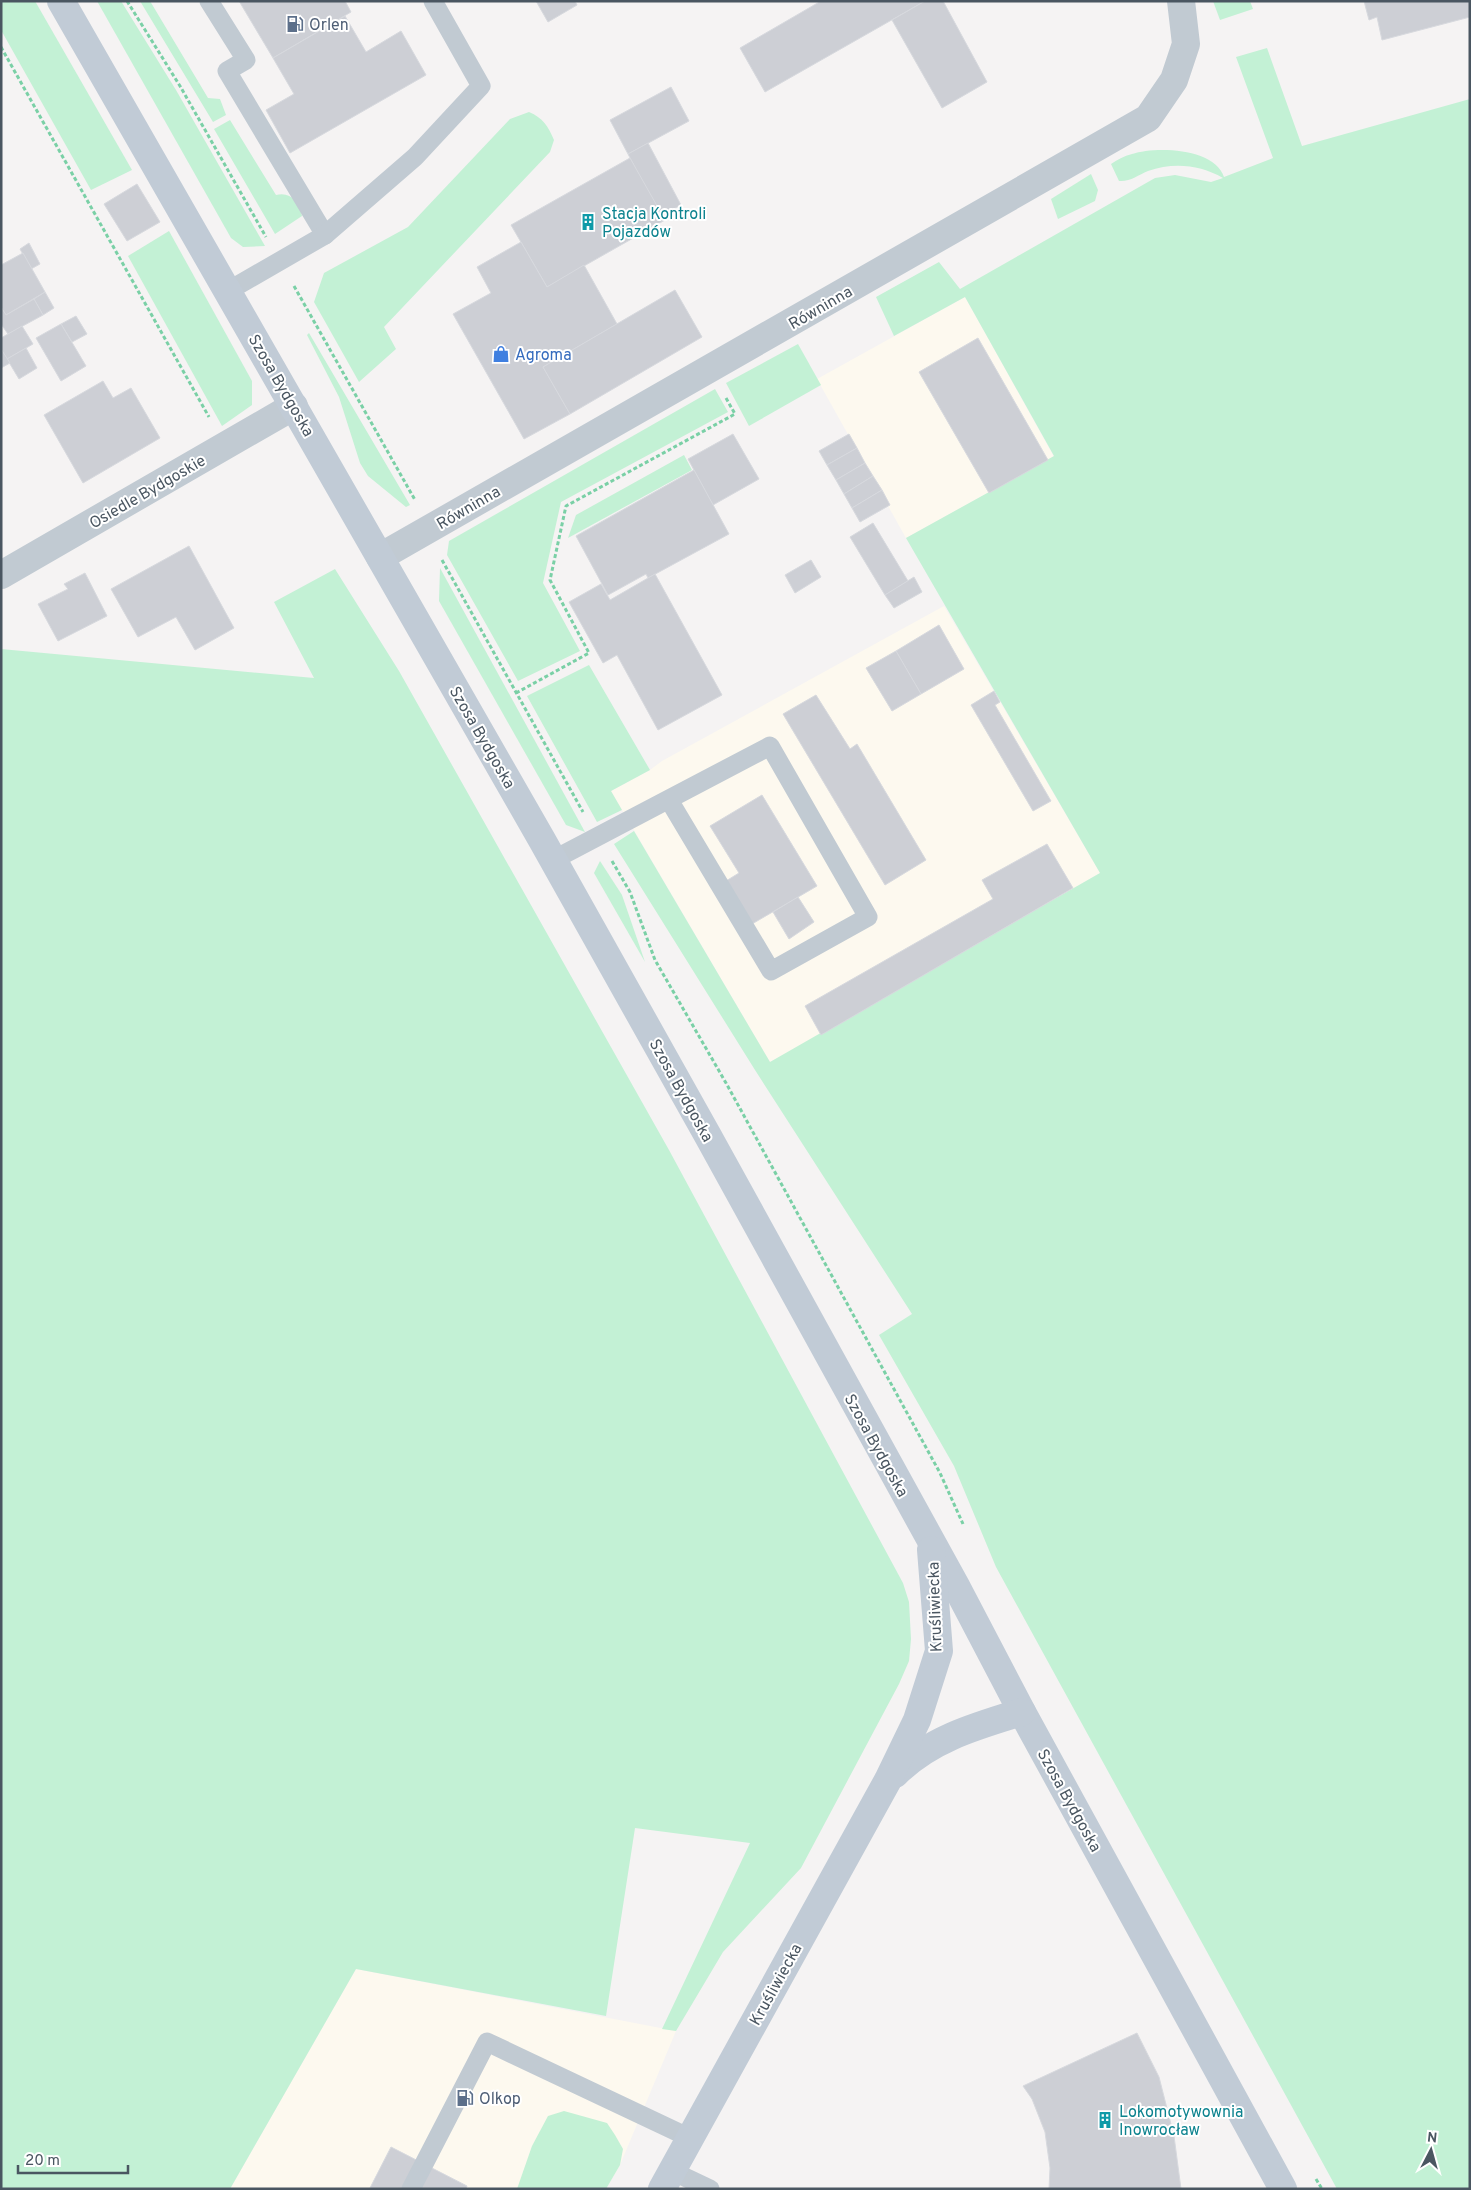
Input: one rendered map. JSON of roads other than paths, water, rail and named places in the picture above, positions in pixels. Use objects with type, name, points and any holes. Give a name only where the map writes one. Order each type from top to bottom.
[{"type":"main road","name":"Szosa Bydgoska","points":[[61,1],[553,860],[708,1136],[1283,2189]]},
{"type":"main road","name":"Kruśliwiecka","points":[[667,2180],[888,1780],[917,1720],[939,1651],[931,1544]]},
{"type":"main road","name":"Kruśliwiecka","points":[[888,1780],[905,1764],[936,1742],[1022,1712]]},
{"type":"street","name":"Równinna","points":[[380,557],[1148,118],[1174,80],[1186,44],[1181,1]]},
{"type":"street","name":"Osiedle Bydgoskie","points":[[1,575],[294,406]]},
{"type":"lane","points":[[209,1],[246,60],[227,71],[325,234]]},
{"type":"lane","points":[[228,291],[325,234],[415,157],[481,86],[433,1]]},
{"type":"lane","points":[[553,860],[598,839],[670,800],[770,746],[868,917],[771,971],[670,800]]},
{"type":"lane","points":[[411,2189],[487,2042],[690,2138]]},
{"type":"lane","points":[[667,2180],[710,2189]]},
{"type":"place","name":"Orlen","points":[[295,24]]},
{"type":"place","name":"Stacja Kontroli Pojazdów","points":[[588,222]]},
{"type":"place","name":"Agroma","points":[[501,354]]},
{"type":"place","name":"Olkop","points":[[465,2098]]},
{"type":"place","name":"Lokomotywownia Inowrocław","points":[[1105,2120]]}]
